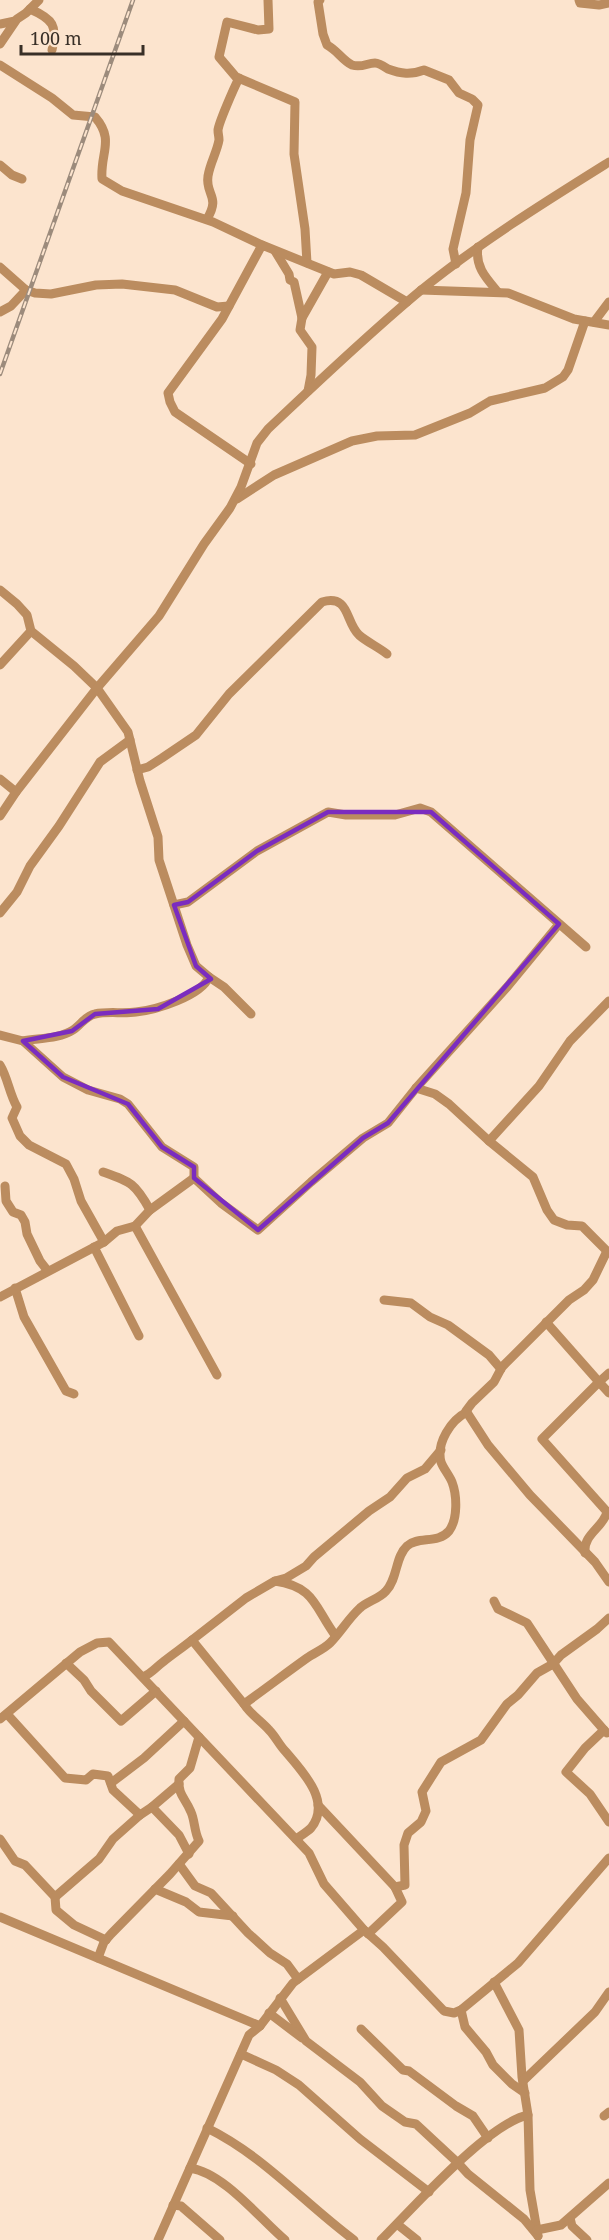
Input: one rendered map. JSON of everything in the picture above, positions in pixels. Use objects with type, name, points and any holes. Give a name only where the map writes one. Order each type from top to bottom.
[{"type":"street","points":[[0,44],[15,21],[39,0]]},
{"type":"street","points":[[268,0],[269,29],[258,30],[227,22],[219,57],[231,73],[239,78],[295,102],[294,154],[307,263]]},
{"type":"street","points":[[320,0],[323,34],[327,45],[336,49],[340,57],[351,64],[363,67],[376,63],[398,73],[413,74],[424,70],[449,80],[459,93],[472,99],[478,105],[470,140],[466,193],[453,249],[456,264]]},
{"type":"street","points":[[579,0],[580,3],[609,3]]},
{"type":"street","points":[[30,9],[54,26],[56,33],[52,50]]},
{"type":"street","points":[[0,24],[15,21]]},
{"type":"street","points":[[0,65],[52,98],[73,115],[95,117],[102,125],[106,137],[106,153],[101,170],[102,179],[122,191],[207,219],[328,272],[334,274],[350,272],[361,275],[407,302]]},
{"type":"street","points":[[207,219],[212,211],[214,200],[207,185],[219,140],[218,130],[239,78]]},
{"type":"street","points":[[0,816],[97,688],[159,616],[235,500],[257,443],[267,429],[421,290],[478,247],[609,162]]},
{"type":"street","points":[[0,165],[12,175],[22,178]]},
{"type":"street","points":[[250,464],[175,412],[168,393],[222,319],[262,245]]},
{"type":"street","points":[[478,247],[476,260],[479,267],[497,291]]},
{"type":"street","points":[[275,250],[294,282],[302,318]]},
{"type":"street","points":[[0,267],[26,290],[35,293],[51,294],[96,285],[122,285],[175,290],[218,307],[229,306]]},
{"type":"street","points":[[308,392],[313,361],[312,347],[300,330],[302,318],[328,272]]},
{"type":"street","points":[[0,312],[11,306],[26,290]]},
{"type":"street","points":[[421,290],[497,291],[519,296],[557,313],[609,325]]},
{"type":"street","points":[[235,500],[274,475],[352,441],[377,436],[415,435],[470,413],[490,401],[554,384],[568,370],[590,321],[609,302]]},
{"type":"street","points":[[0,590],[27,615],[30,631],[74,666],[97,688],[128,732],[158,837],[159,860],[196,966],[224,987],[251,1014]]},
{"type":"street","points":[[137,770],[162,758],[196,735],[229,694],[322,602],[330,600],[339,603],[345,609],[360,636],[387,654]]},
{"type":"street","points":[[0,665],[30,631]]},
{"type":"street","points":[[0,913],[100,762],[130,740]]},
{"type":"street","points":[[0,779],[16,792]]},
{"type":"street","points":[[174,905],[188,902],[257,851],[328,812],[346,815],[395,815],[420,808],[431,812],[586,947]]},
{"type":"street","points":[[23,1041],[63,1077],[88,1090],[120,1098],[128,1104],[162,1147],[194,1167],[194,1178],[221,1203],[258,1230],[363,1138],[388,1123],[559,924]]},
{"type":"street","points":[[0,1035],[23,1041],[55,1036],[72,1031],[87,1017],[95,1014],[158,1009],[195,992],[206,983],[208,977]]},
{"type":"street","points":[[489,1141],[539,1086],[570,1041],[609,1000]]},
{"type":"street","points":[[0,1065],[17,1107],[12,1118],[20,1136],[29,1145],[66,1164],[81,1201],[104,1242]]},
{"type":"street","points":[[143,1677],[152,1673],[159,1665],[246,1598],[306,1566],[369,1511],[390,1497],[407,1478],[425,1469],[441,1450],[450,1426],[457,1417],[467,1412],[472,1403],[494,1382],[501,1369],[546,1322],[569,1300],[584,1290],[593,1280],[608,1252],[582,1226],[567,1225],[554,1220],[547,1210],[533,1177],[449,1104],[435,1094],[416,1088]]},
{"type":"street","points":[[103,1173],[126,1180],[138,1189],[150,1210]]},
{"type":"street","points":[[0,1297],[47,1270],[104,1242],[117,1230],[135,1226],[150,1210],[194,1178]]},
{"type":"street","points":[[5,1186],[6,1202],[13,1212],[21,1215],[27,1234],[47,1270]]},
{"type":"street","points":[[135,1226],[217,1375]]},
{"type":"street","points":[[94,1247],[139,1336]]},
{"type":"street","points":[[15,1288],[24,1317],[66,1391],[74,1394]]},
{"type":"street","points":[[384,1300],[411,1303],[430,1317],[448,1325],[489,1355],[501,1369]]},
{"type":"street","points":[[546,1322],[609,1393]]},
{"type":"street","points":[[585,1553],[584,1546],[587,1539],[605,1521],[608,1513],[542,1439],[609,1373]]},
{"type":"street","points":[[467,1412],[488,1445],[530,1496],[595,1562],[609,1582]]},
{"type":"street","points":[[244,1704],[330,1643],[363,1606],[385,1593],[392,1585],[401,1554],[406,1546],[414,1541],[427,1541],[441,1536],[449,1530],[454,1515],[455,1492],[441,1461],[441,1450]]},
{"type":"street","points":[[275,1581],[301,1587],[310,1595],[335,1635]]},
{"type":"street","points":[[494,1601],[498,1609],[527,1623],[577,1699],[607,1732],[585,1748],[566,1772],[590,1794],[609,1822]]},
{"type":"street","points":[[395,1887],[405,1885],[404,1845],[408,1833],[421,1822],[426,1811],[422,1792],[441,1762],[481,1740],[507,1704],[518,1695],[526,1683],[609,1618]]},
{"type":"street","points":[[192,1640],[247,1710],[276,1737],[281,1747],[305,1775],[314,1791],[319,1811],[310,1828],[296,1839]]},
{"type":"street","points":[[140,1815],[113,1790],[108,1776],[93,1774],[86,1780],[65,1778],[3,1717],[66,1663],[97,1643],[108,1642],[296,1839],[309,1853],[324,1884],[366,1932],[384,1947],[444,2011],[454,2013],[461,2010],[518,1963],[609,1858]]},
{"type":"street","points":[[66,1663],[84,1680],[91,1692],[121,1721],[156,1691]]},
{"type":"street","points":[[111,1783],[144,1758],[184,1721]]},
{"type":"street","points":[[98,1958],[106,1940],[189,1854],[199,1840],[191,1812],[178,1791],[179,1779],[190,1768],[199,1737]]},
{"type":"street","points":[[56,1896],[99,1859],[113,1839],[179,1784]]},
{"type":"street","points":[[158,2240],[249,2036],[260,2026],[280,1998],[298,1979],[366,1932],[402,1902],[395,1887],[318,1805]]},
{"type":"street","points":[[152,1807],[179,1835],[189,1854]]},
{"type":"street","points":[[0,1839],[15,1861],[25,1865],[56,1896],[56,1910],[74,1925],[106,1940]]},
{"type":"street","points":[[179,1864],[195,1886],[211,1893],[270,1953],[287,1964],[298,1979]]},
{"type":"street","points":[[155,1889],[186,1902],[199,1912],[233,1916]]},
{"type":"street","points":[[0,1917],[260,2026]]},
{"type":"street","points":[[494,1983],[519,2030],[522,2081],[528,2115],[530,2190],[538,2235]]},
{"type":"street","points":[[522,2081],[594,2012],[609,1992]]},
{"type":"street","points":[[280,1998],[306,2041]]},
{"type":"street","points":[[461,2010],[465,2027],[486,2052],[493,2065],[525,2093]]},
{"type":"street","points":[[269,2013],[360,2082],[390,2111],[405,2122],[417,2124],[468,2174],[524,2219],[538,2235]]},
{"type":"street","points":[[362,2029],[403,2070],[409,2071],[473,2116],[488,2138]]},
{"type":"street","points":[[241,2054],[276,2070],[298,2085],[360,2139],[429,2192]]},
{"type":"street","points":[[381,2240],[458,2163],[516,2118],[528,2115]]},
{"type":"street","points":[[207,2128],[230,2139],[266,2164],[354,2240]]},
{"type":"street","points":[[189,2168],[199,2170],[231,2190],[285,2240]]},
{"type":"street","points":[[538,2235],[561,2225],[609,2183]]},
{"type":"street","points":[[173,2205],[181,2206],[220,2240]]},
{"type":"street","points":[[570,2218],[572,2226],[587,2240]]},
{"type":"street","points":[[397,2224],[417,2240]]},
{"type":"highlighted area","points":[[328,812],[431,812],[559,924],[388,1123],[363,1138],[258,1230],[194,1178],[194,1167],[162,1147],[128,1104],[63,1077],[23,1041],[72,1031],[95,1014],[158,1009],[211,979],[196,966],[174,905],[188,902],[257,851]]},
{"type":"railway","points":[[0,374],[133,0]]}]
